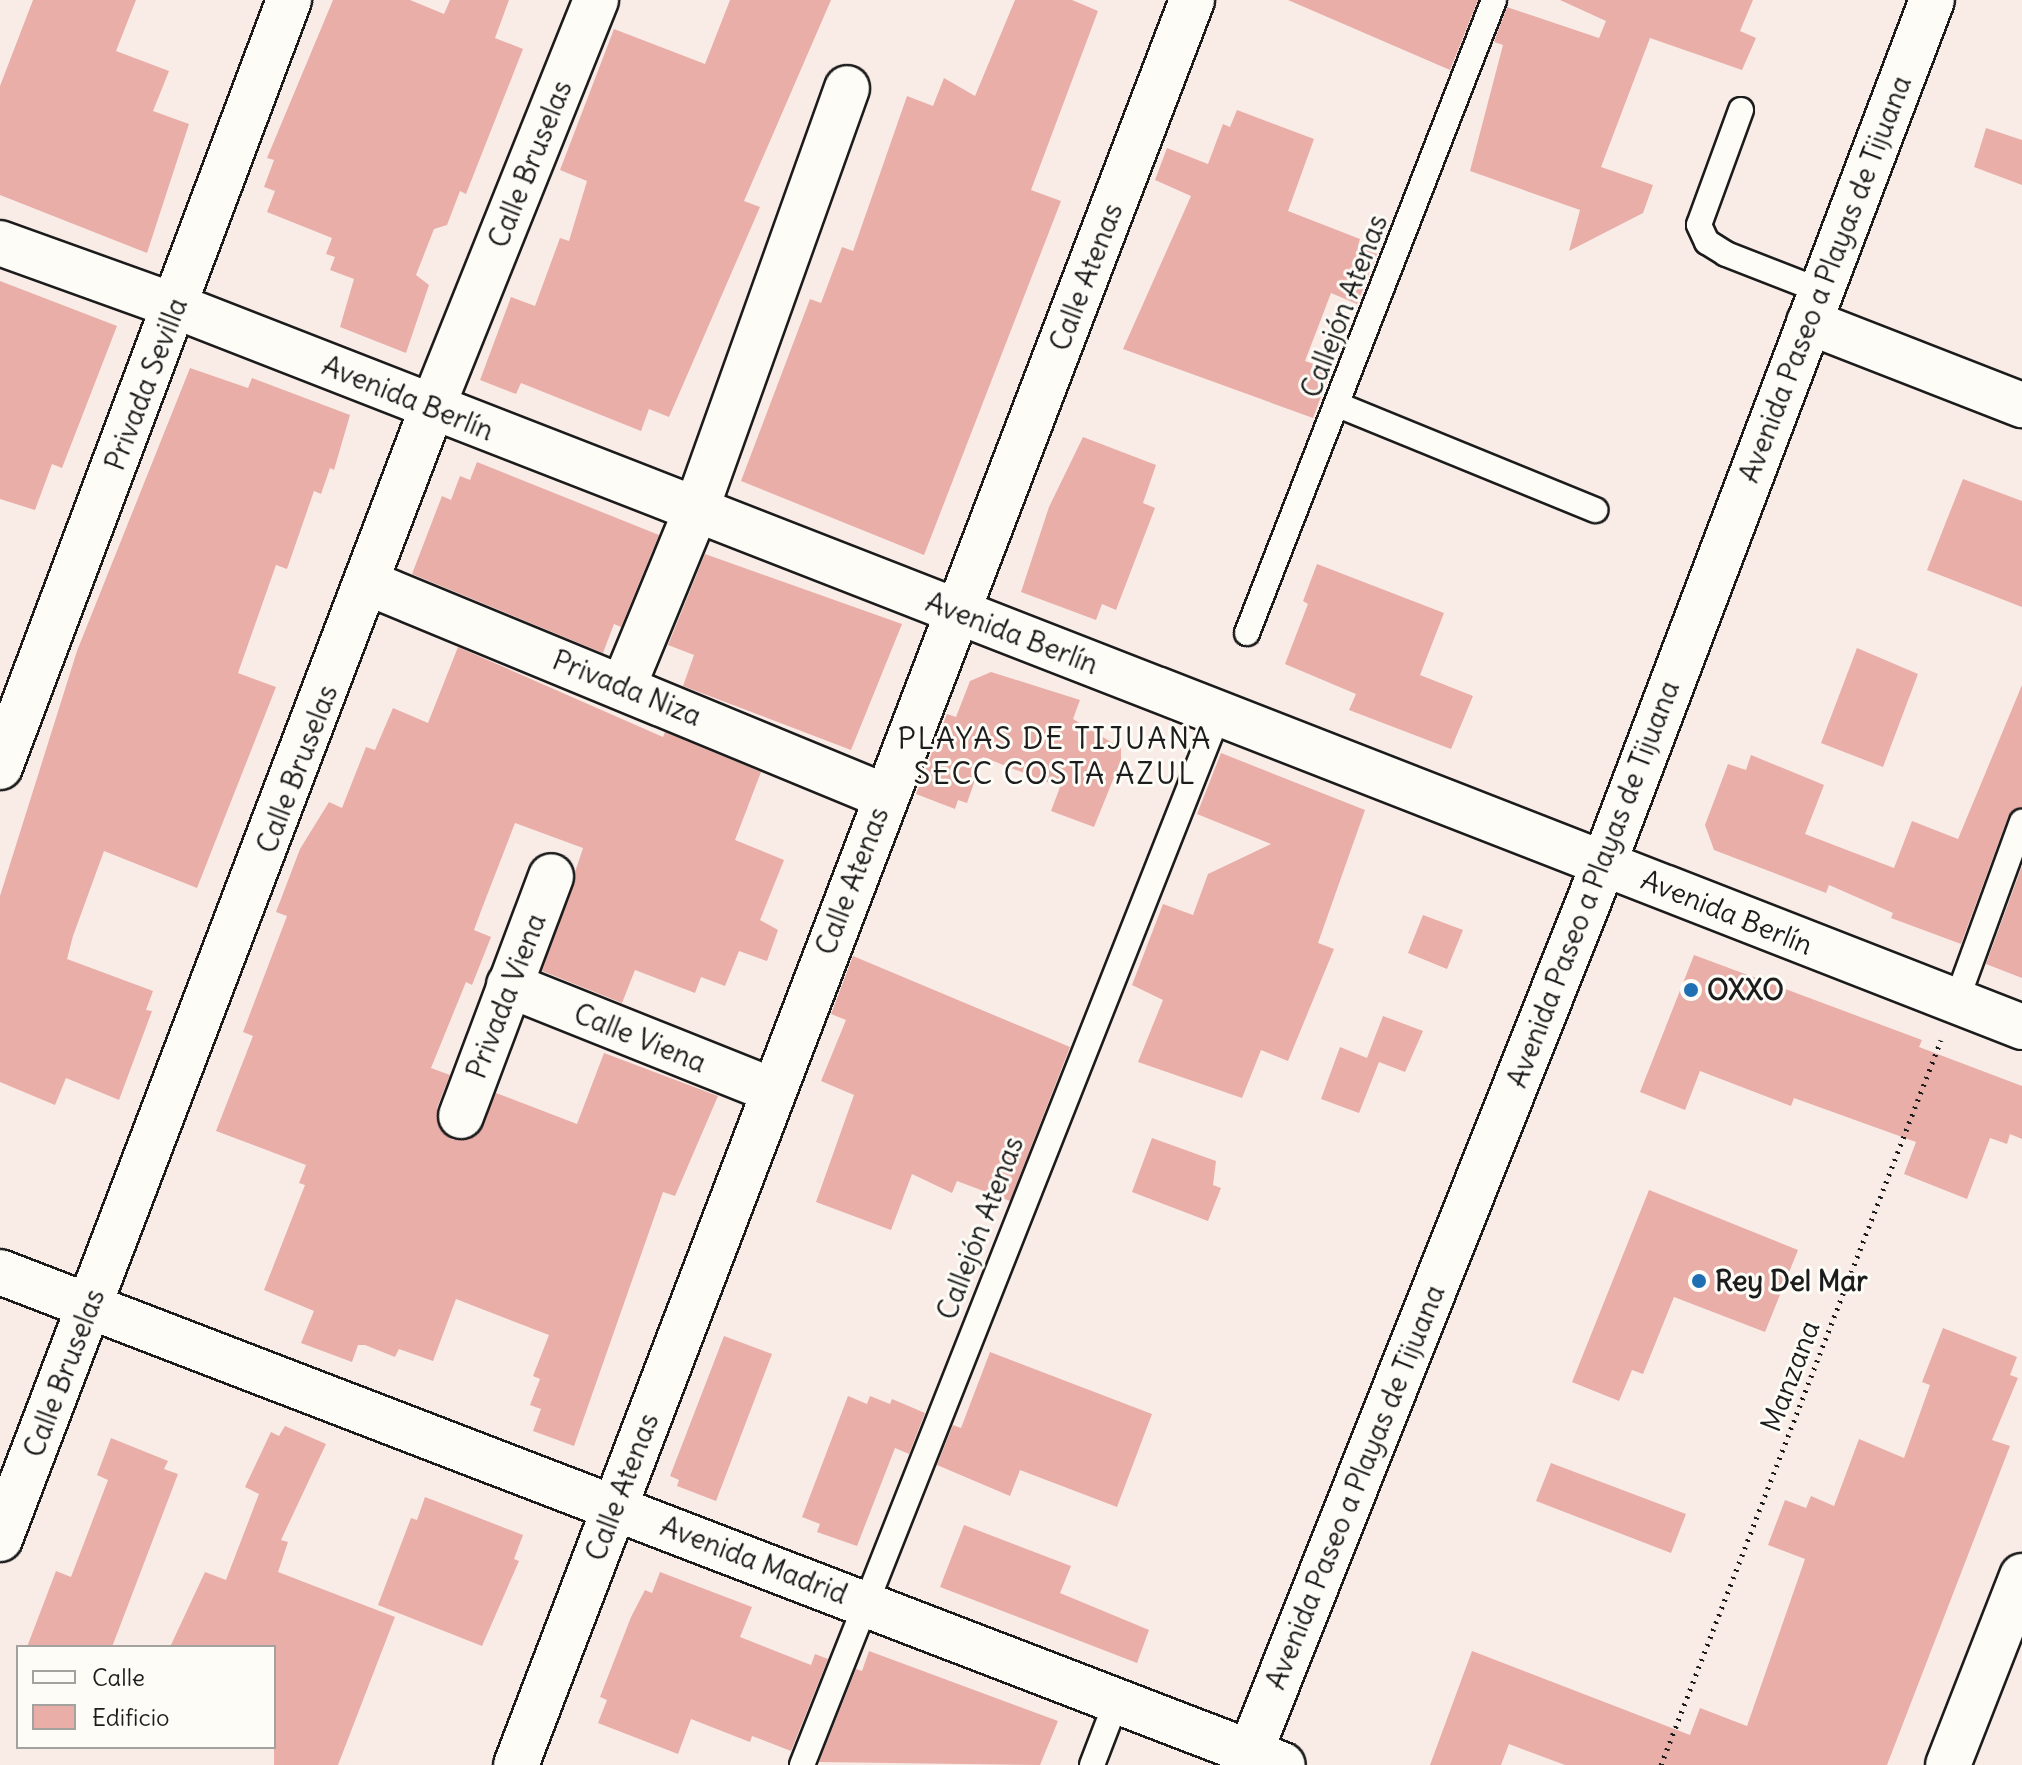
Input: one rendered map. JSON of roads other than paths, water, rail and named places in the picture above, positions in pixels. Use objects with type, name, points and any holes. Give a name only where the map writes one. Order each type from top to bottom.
[{"type":"street","name":"Privada Sevilla","points":[[0,767],[289,0]]},
{"type":"street","name":"Calle Bruselas","points":[[0,1539],[368,583],[432,408],[596,0]]},
{"type":"street","name":"Calle Atenas","points":[[516,1765],[771,1090],[1192,0]]},
{"type":"street","name":"Avenida Paseo a Playas de Tijuana","points":[[1259,1761],[1932,0]]},
{"type":"street","points":[[624,685],[696,510],[847,88]]},
{"type":"street","name":"Avenida Berlín","points":[[0,243],[175,306],[2022,1027]]},
{"type":"street","points":[[1815,307],[2022,405]]},
{"type":"street","name":"Privada Niza","points":[[368,583],[624,685],[884,796]]},
{"type":"street","name":"Privada Viena","points":[[461,1116],[551,876]]},
{"type":"street","name":"Calle Viena","points":[[509,985],[771,1090]]},
{"type":"street","name":"Avenida Madrid","points":[[0,1272],[866,1602],[1117,1700],[1259,1761]]},
{"type":"street","points":[[1948,1765],[2022,1576]]},
{"type":"lane","name":"Callejón Atenas","points":[[1247,633],[1494,0]]},
{"type":"lane","points":[[1741,110],[1699,225],[1707,242],[1815,307]]},
{"type":"lane","points":[[1338,405],[1595,510]]},
{"type":"lane","name":"Callejón Atenas","points":[[802,1765],[1219,713]]},
{"type":"lane","points":[[1956,1002],[2022,822]]},
{"type":"lane","points":[[1092,1765],[1117,1700]]},
{"type":"place","name":"OXXO","points":[[1691,990]]},
{"type":"place","name":"Rey Del Mar","points":[[1699,1281]]},
{"type":"district","name":"PLAYAS DE TIJUANA SECC COSTA AZUL","points":[[1055,755]]}]
